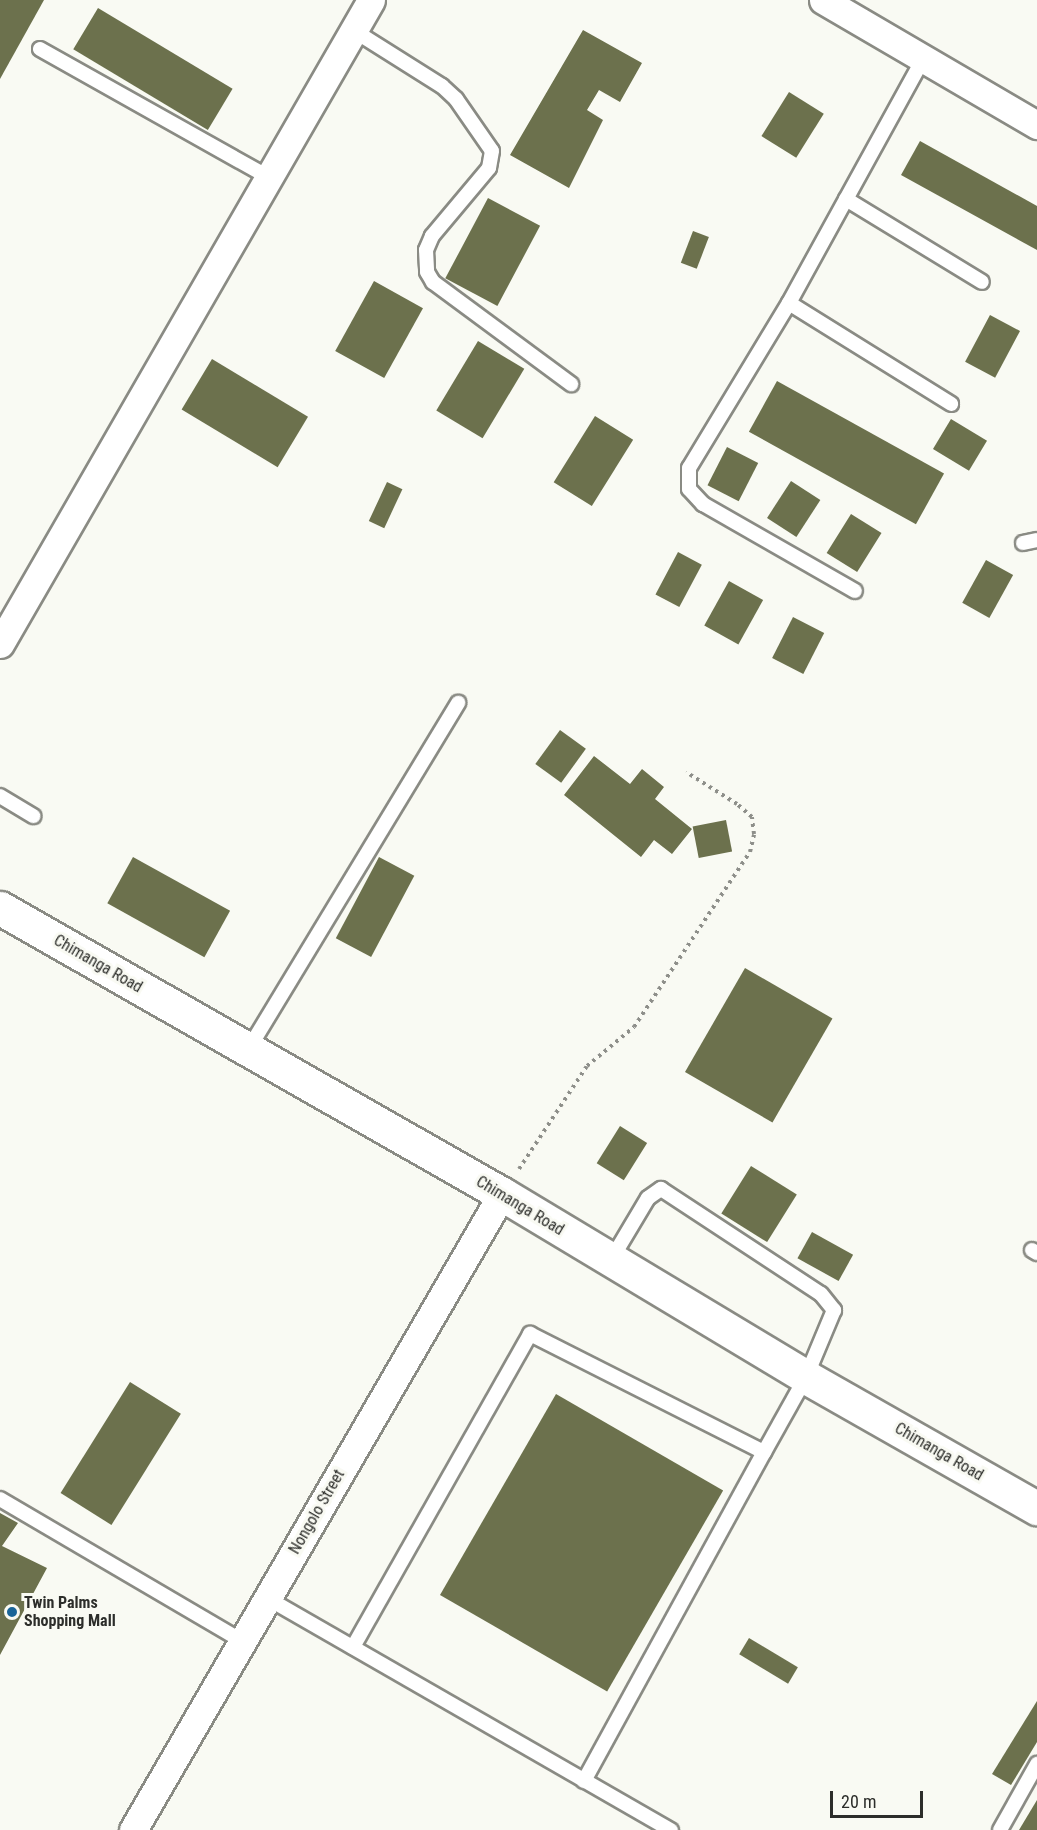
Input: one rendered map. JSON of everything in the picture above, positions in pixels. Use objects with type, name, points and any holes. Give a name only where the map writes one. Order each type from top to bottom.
[{"type":"street","points":[[0,644],[371,0]]},
{"type":"street","points":[[823,0],[922,61],[1037,125]]},
{"type":"street","name":"Chimanga Road","points":[[0,908],[502,1194],[806,1377],[1035,1501]]},
{"type":"street","name":"Nongolo Street","points":[[133,1830],[502,1194]]},
{"type":"lane","points":[[353,30],[442,86],[456,99],[492,152],[489,168],[432,236],[426,250],[430,277],[571,384]]},
{"type":"lane","points":[[40,49],[268,177]]},
{"type":"lane","points":[[855,591],[703,504],[690,489],[689,468],[789,303],[922,61]]},
{"type":"lane","points":[[846,199],[982,282]]},
{"type":"lane","points":[[789,303],[951,404]]},
{"type":"lane","points":[[249,1050],[458,704]]},
{"type":"lane","points":[[0,796],[33,816]]},
{"type":"lane","points":[[584,1781],[806,1377],[834,1310],[821,1294],[661,1189],[648,1198],[611,1260]]},
{"type":"lane","points":[[353,1647],[530,1334],[764,1452]]},
{"type":"lane","points":[[0,1499],[242,1641]]},
{"type":"lane","points":[[267,1598],[671,1830]]},
{"type":"lane","points":[[1000,1830],[1037,1764]]},
{"type":"path","points":[[502,1194],[587,1066],[634,1027],[750,852],[754,834],[752,817],[737,804],[686,772]]},
{"type":"building","points":[[0,0],[44,0],[0,79]]},
{"type":"building","points":[[98,8],[233,89],[208,130],[73,49]]},
{"type":"building","points":[[583,30],[642,63],[620,102],[599,90],[587,110],[603,120],[569,188],[510,155]]},
{"type":"building","points":[[789,92],[824,114],[796,158],[761,136]]},
{"type":"building","points":[[920,141],[1037,206],[1037,250],[901,175]]},
{"type":"building","points":[[488,198],[540,226],[497,306],[445,278]]},
{"type":"building","points":[[693,231],[709,237],[697,269],[681,263]]},
{"type":"building","points":[[374,281],[423,308],[384,378],[335,351]]},
{"type":"building","points":[[990,315],[1020,331],[995,378],[965,362]]},
{"type":"building","points":[[478,341],[524,369],[483,438],[436,410]]},
{"type":"building","points":[[212,359],[308,417],[278,467],[182,410]]},
{"type":"building","points":[[777,381],[944,474],[916,524],[749,432]]},
{"type":"building","points":[[595,416],[633,440],[592,506],[554,482]]},
{"type":"building","points":[[951,419],[987,441],[969,471],[933,449]]},
{"type":"building","points":[[727,447],[758,463],[739,501],[707,485]]},
{"type":"building","points":[[791,481],[820,500],[796,537],[767,518]]},
{"type":"building","points":[[387,482],[402,489],[384,528],[369,521]]},
{"type":"building","points":[[851,514],[882,533],[857,572],[827,553]]},
{"type":"building","points":[[678,552],[702,565],[679,607],[655,594]]},
{"type":"building","points":[[986,560],[1013,575],[989,618],[962,603]]},
{"type":"building","points":[[729,581],[763,600],[738,645],[704,626]]},
{"type":"building","points":[[793,617],[824,633],[803,674],[772,658]]},
{"type":"building","points":[[560,730],[586,749],[561,783],[535,764]]},
{"type":"building","points":[[594,756],[630,784],[642,769],[664,787],[655,799],[692,829],[672,854],[654,840],[641,857],[564,795]]},
{"type":"building","points":[[726,820],[732,851],[699,858],[693,826]]},
{"type":"building","points":[[133,857],[230,911],[204,957],[107,903]]},
{"type":"building","points":[[379,857],[414,876],[371,957],[336,938]]},
{"type":"building","points":[[745,968],[832,1018],[772,1122],[685,1072]]},
{"type":"building","points":[[620,1126],[647,1143],[624,1180],[597,1163]]},
{"type":"building","points":[[751,1166],[797,1195],[767,1242],[721,1213]]},
{"type":"building","points":[[812,1232],[853,1255],[839,1281],[797,1258]]},
{"type":"building","points":[[130,1382],[181,1414],[111,1525],[61,1493]]},
{"type":"building","points":[[556,1394],[723,1490],[607,1691],[440,1595]]},
{"type":"building","name":"Twin Palms Shopping Mall","points":[[0,1513],[18,1523],[2,1546],[47,1568],[0,1655]]},
{"type":"building","points":[[749,1638],[798,1667],[788,1684],[739,1654]]},
{"type":"building","points":[[1037,1701],[1037,1742],[1011,1785],[992,1774]]},
{"type":"building","points":[[1037,1800],[1037,1830],[1019,1830]]},
{"type":"place","name":"Twin Palms Shopping Mall","points":[[12,1612]]}]
